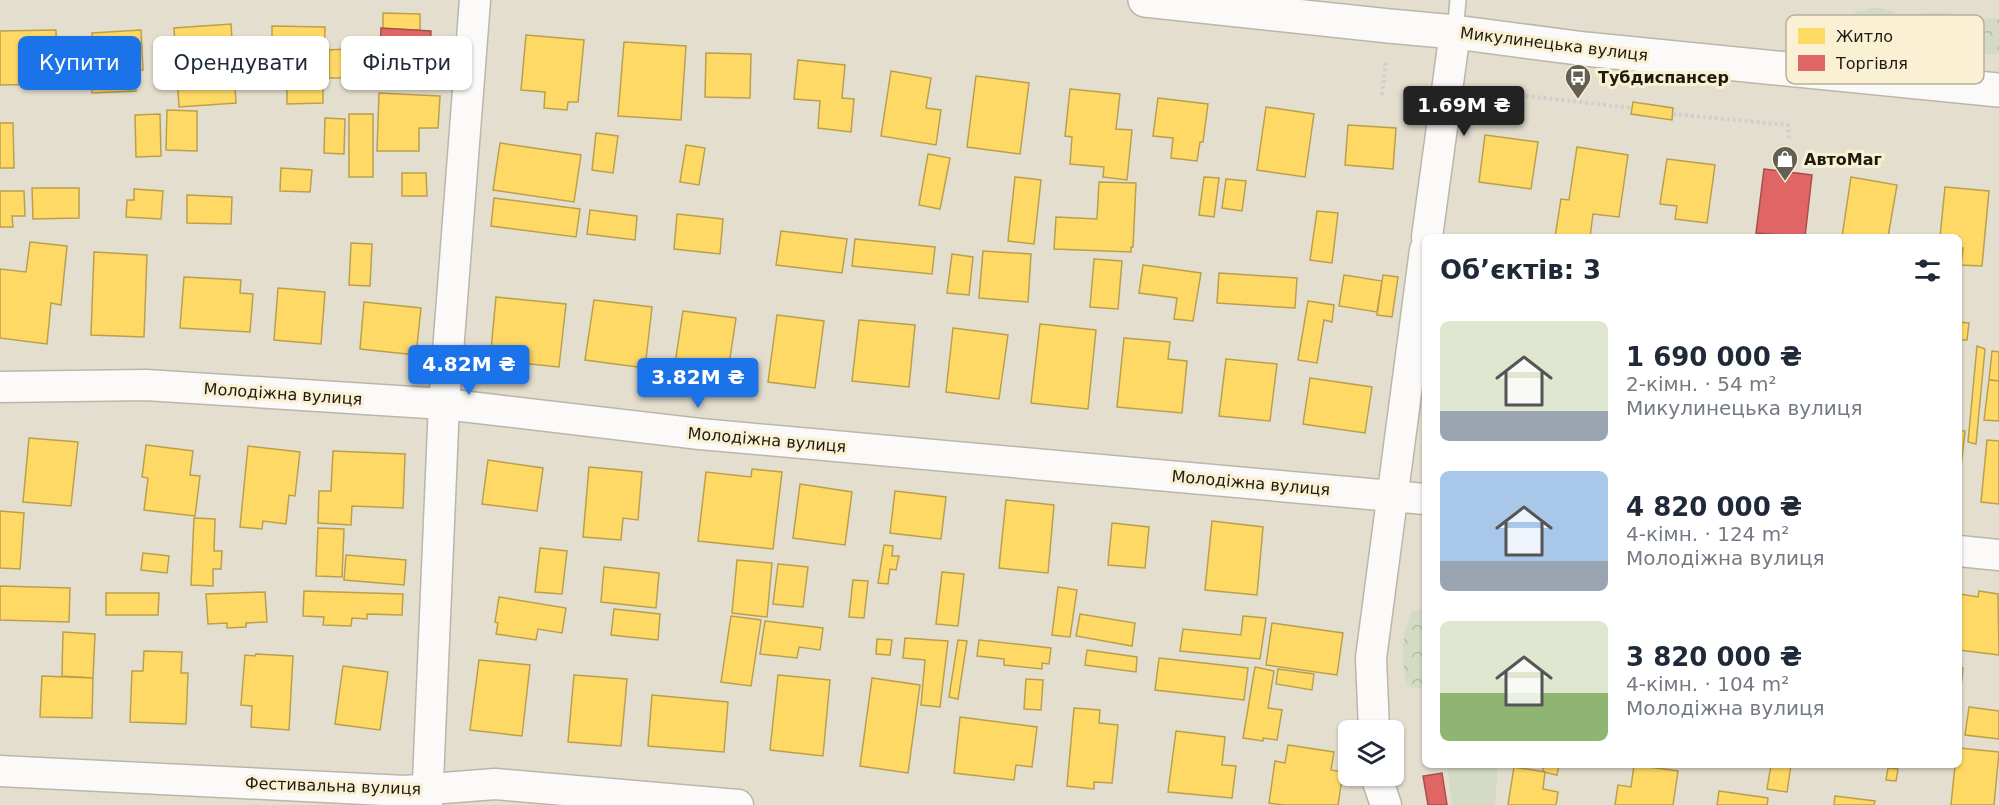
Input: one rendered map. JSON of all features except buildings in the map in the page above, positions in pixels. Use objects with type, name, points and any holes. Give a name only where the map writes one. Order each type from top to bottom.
[{"type":"highway","name":"Микулинецька вулиця","points":[[1144,0],[1389,26],[1456,16],[1585,49],[1786,69]]},
{"type":"highway","name":"Микулинецька вулиця","points":[[1938,84],[1999,90]]},
{"type":"street","points":[[427,797],[444,404],[475,0]]},
{"type":"street","points":[[1427,234],[1456,16]]},
{"type":"street","points":[[1374,720],[1371,658],[1422,273]]},
{"type":"street","name":"Молодіжна вулиця","points":[[0,387],[147,385],[444,404],[700,434],[1422,498]]},
{"type":"street","points":[[1962,551],[1999,555]]},
{"type":"street","name":"Фестивальна вулиця","points":[[0,771],[405,791],[427,797],[495,784],[738,805]]},
{"type":"street","points":[[1379,786],[1386,805]]},
{"type":"path","points":[[1382,95],[1386,61]]},
{"type":"path","points":[[1495,108],[1511,94],[1632,108]]},
{"type":"path","points":[[1673,114],[1788,125],[1789,140]]},
{"type":"green space","points":[[1878,7],[1901,14],[1945,12],[1957,15],[1852,15]]},
{"type":"green space","points":[[1984,19],[1999,19],[1999,54],[1984,54]]},
{"type":"green space","points":[[1422,609],[1422,689],[1407,686],[1404,665],[1405,631],[1412,611]]},
{"type":"green space","points":[[1447,768],[1498,768],[1495,805],[1452,805]]},
{"type":"place","name":"Тубдиспансер","points":[[1578,100]]},
{"type":"place","name":"АвтоМаг","points":[[1785,182]]}]
